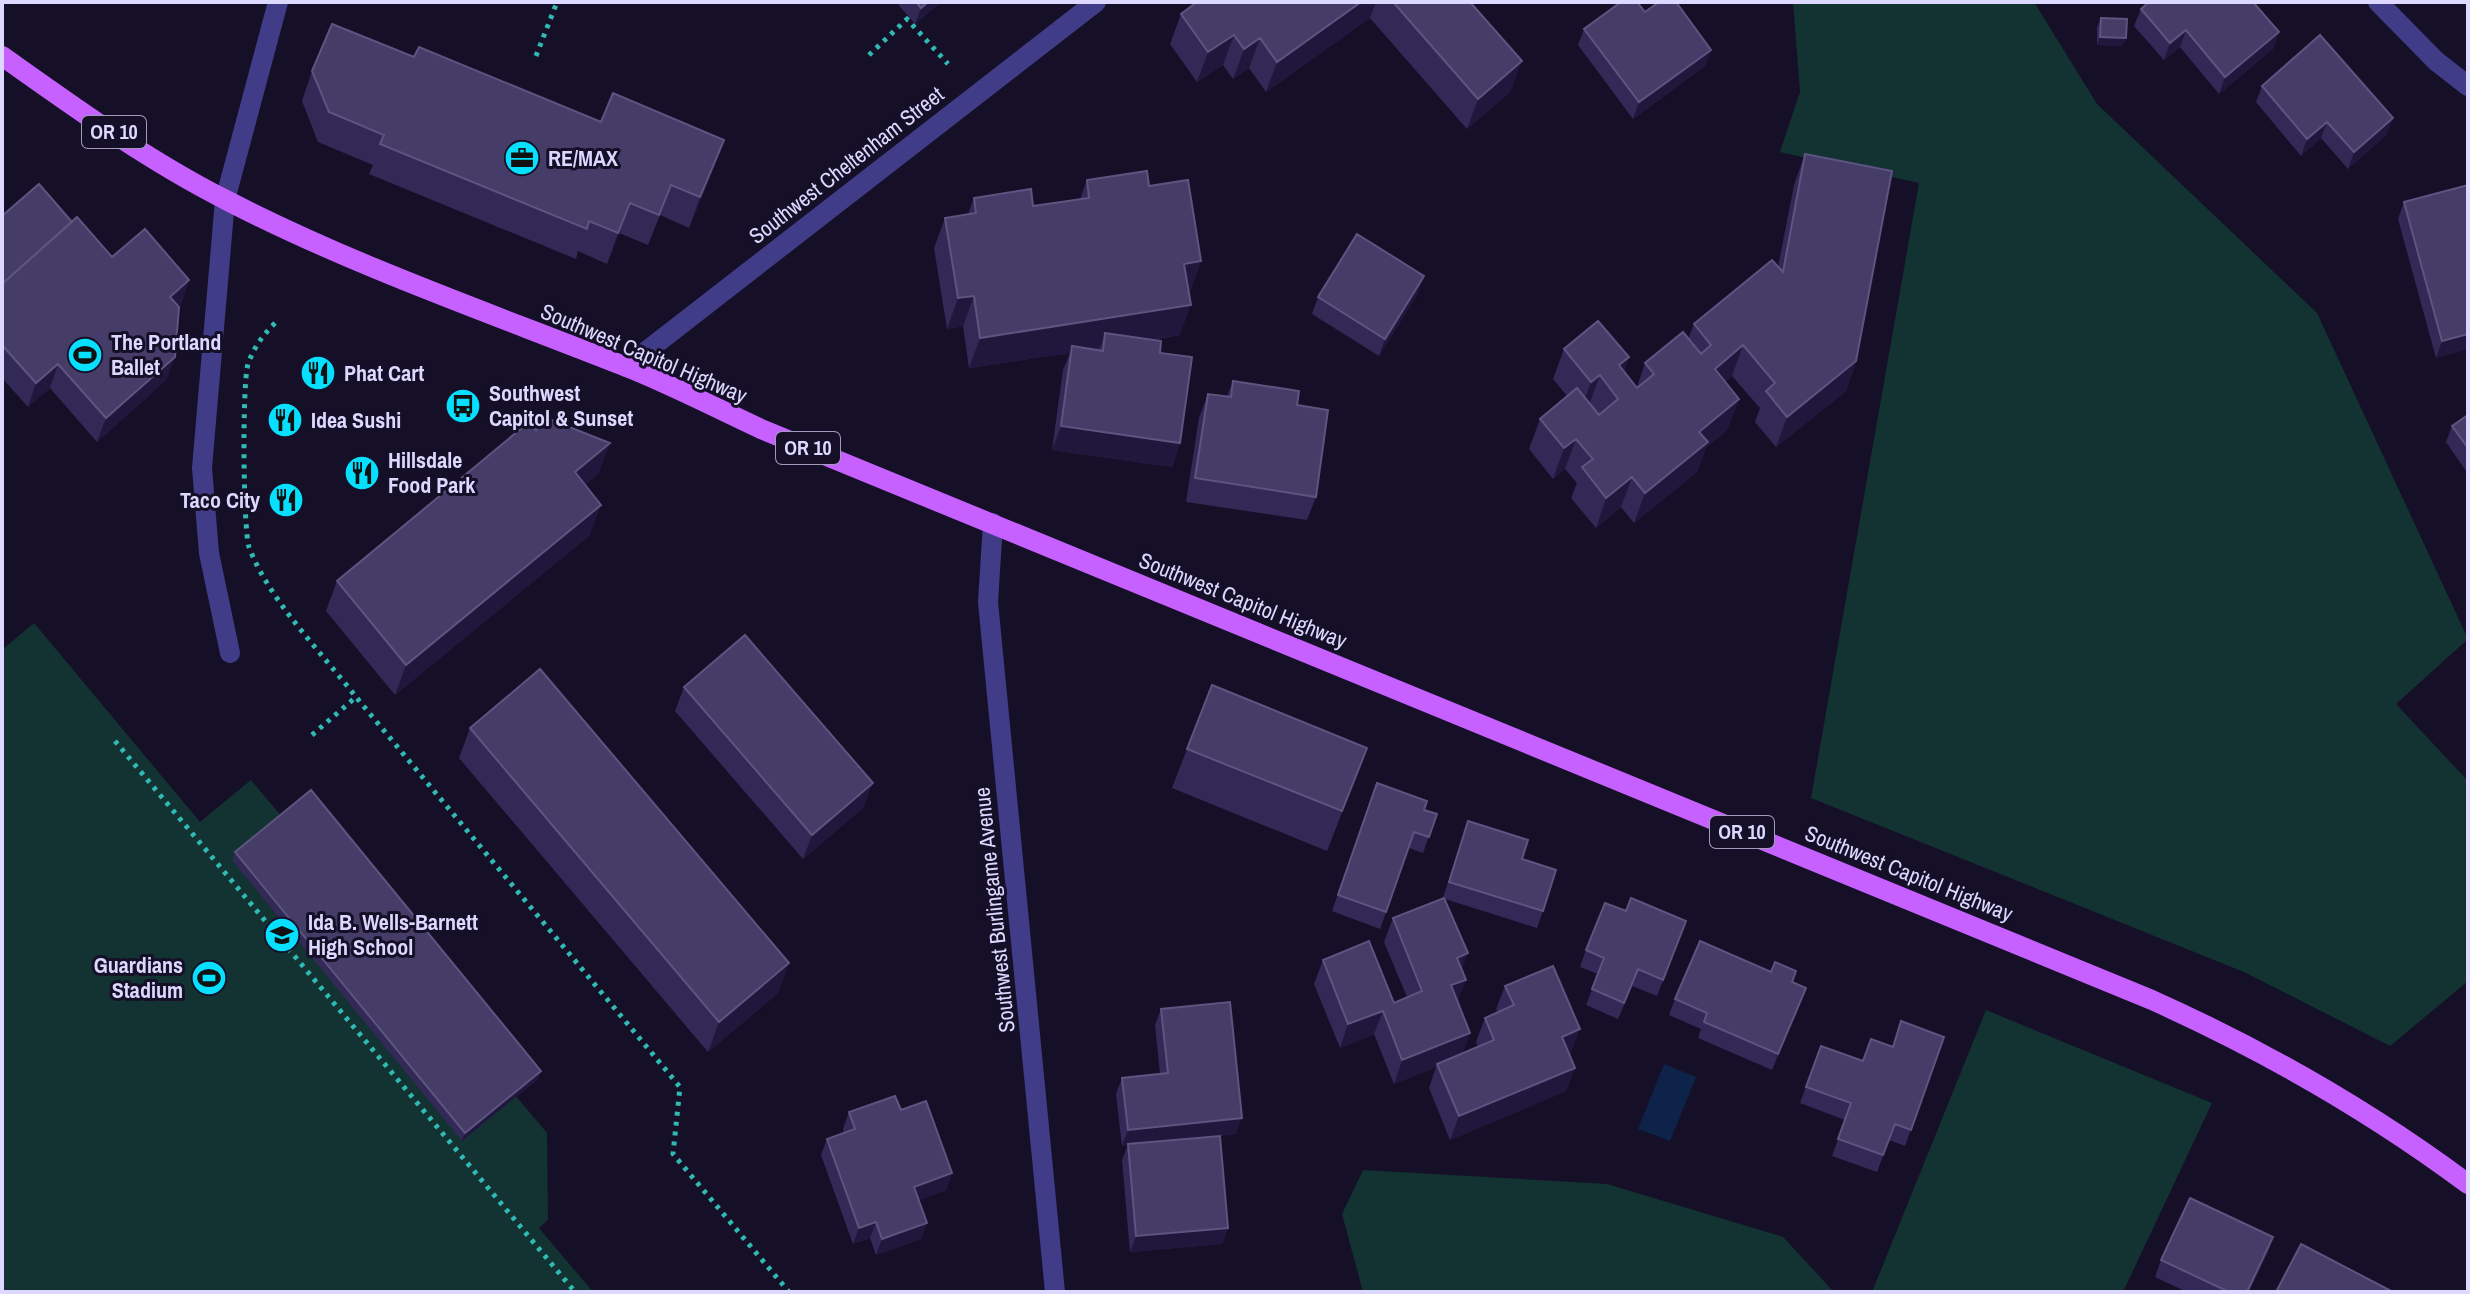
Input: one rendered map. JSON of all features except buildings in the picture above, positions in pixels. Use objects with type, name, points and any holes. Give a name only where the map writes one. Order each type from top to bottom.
[{"type":"main road","name":"Southwest Capitol Highway","points":[[2,56],[140,151],[225,200],[453,302],[626,367],[761,429],[2165,1006],[2231,1036],[2308,1080],[2415,1144],[2468,1184]]},
{"type":"street","points":[[230,653],[209,553],[202,468],[225,200],[278,2]]},
{"type":"street","name":"Southwest Cheltenham Street","points":[[626,367],[1096,2]]},
{"type":"street","points":[[2378,2],[2436,61],[2468,86]]},
{"type":"street","name":"Southwest Burlingame Avenue","points":[[993,523],[988,602],[1055,1292]]},
{"type":"path","points":[[536,56],[557,2]]},
{"type":"path","points":[[869,55],[907,19],[948,64]]},
{"type":"path","points":[[275,323],[258,340],[248,365],[244,399],[248,545],[265,580],[356,697],[680,1087],[673,1154],[789,1292]]},
{"type":"path","points":[[312,735],[356,697]]},
{"type":"path","points":[[115,741],[575,1292]]},
{"type":"green space","points":[[1793,2],[2034,2],[2097,104],[2317,313],[2468,639],[2396,704],[2468,781],[2468,981],[2390,1046],[2244,972],[1811,798],[1919,183],[1780,152],[1800,92]]},
{"type":"green space","name":"Guardians Stadium","points":[[34,623],[200,822],[251,780],[547,1133],[548,1220],[539,1228],[593,1292],[2,1292],[2,650]]},
{"type":"green space","points":[[1986,1010],[2212,1103],[2123,1292],[1872,1292]]},
{"type":"green space","points":[[1363,1170],[1607,1184],[1783,1237],[1834,1292],[1363,1292],[1342,1214]]},
{"type":"water","points":[[1664,1064],[1696,1077],[1670,1141],[1638,1129]]},
{"type":"place","name":"RE/MAX","points":[[522,158]]},
{"type":"place","name":"The Portland Ballet","points":[[85,355]]},
{"type":"place","name":"Phat Cart","points":[[318,373]]},
{"type":"place","name":"Southwest Capitol & Sunset","points":[[463,406]]},
{"type":"place","name":"Idea Sushi","points":[[285,420]]},
{"type":"place","name":"Hillsdale Food Park","points":[[362,473]]},
{"type":"place","name":"Taco City","points":[[286,500]]},
{"type":"place","name":"Ida B. Wells-Barnett High School","points":[[282,935]]},
{"type":"place","name":"Guardians Stadium","points":[[209,978]]}]
